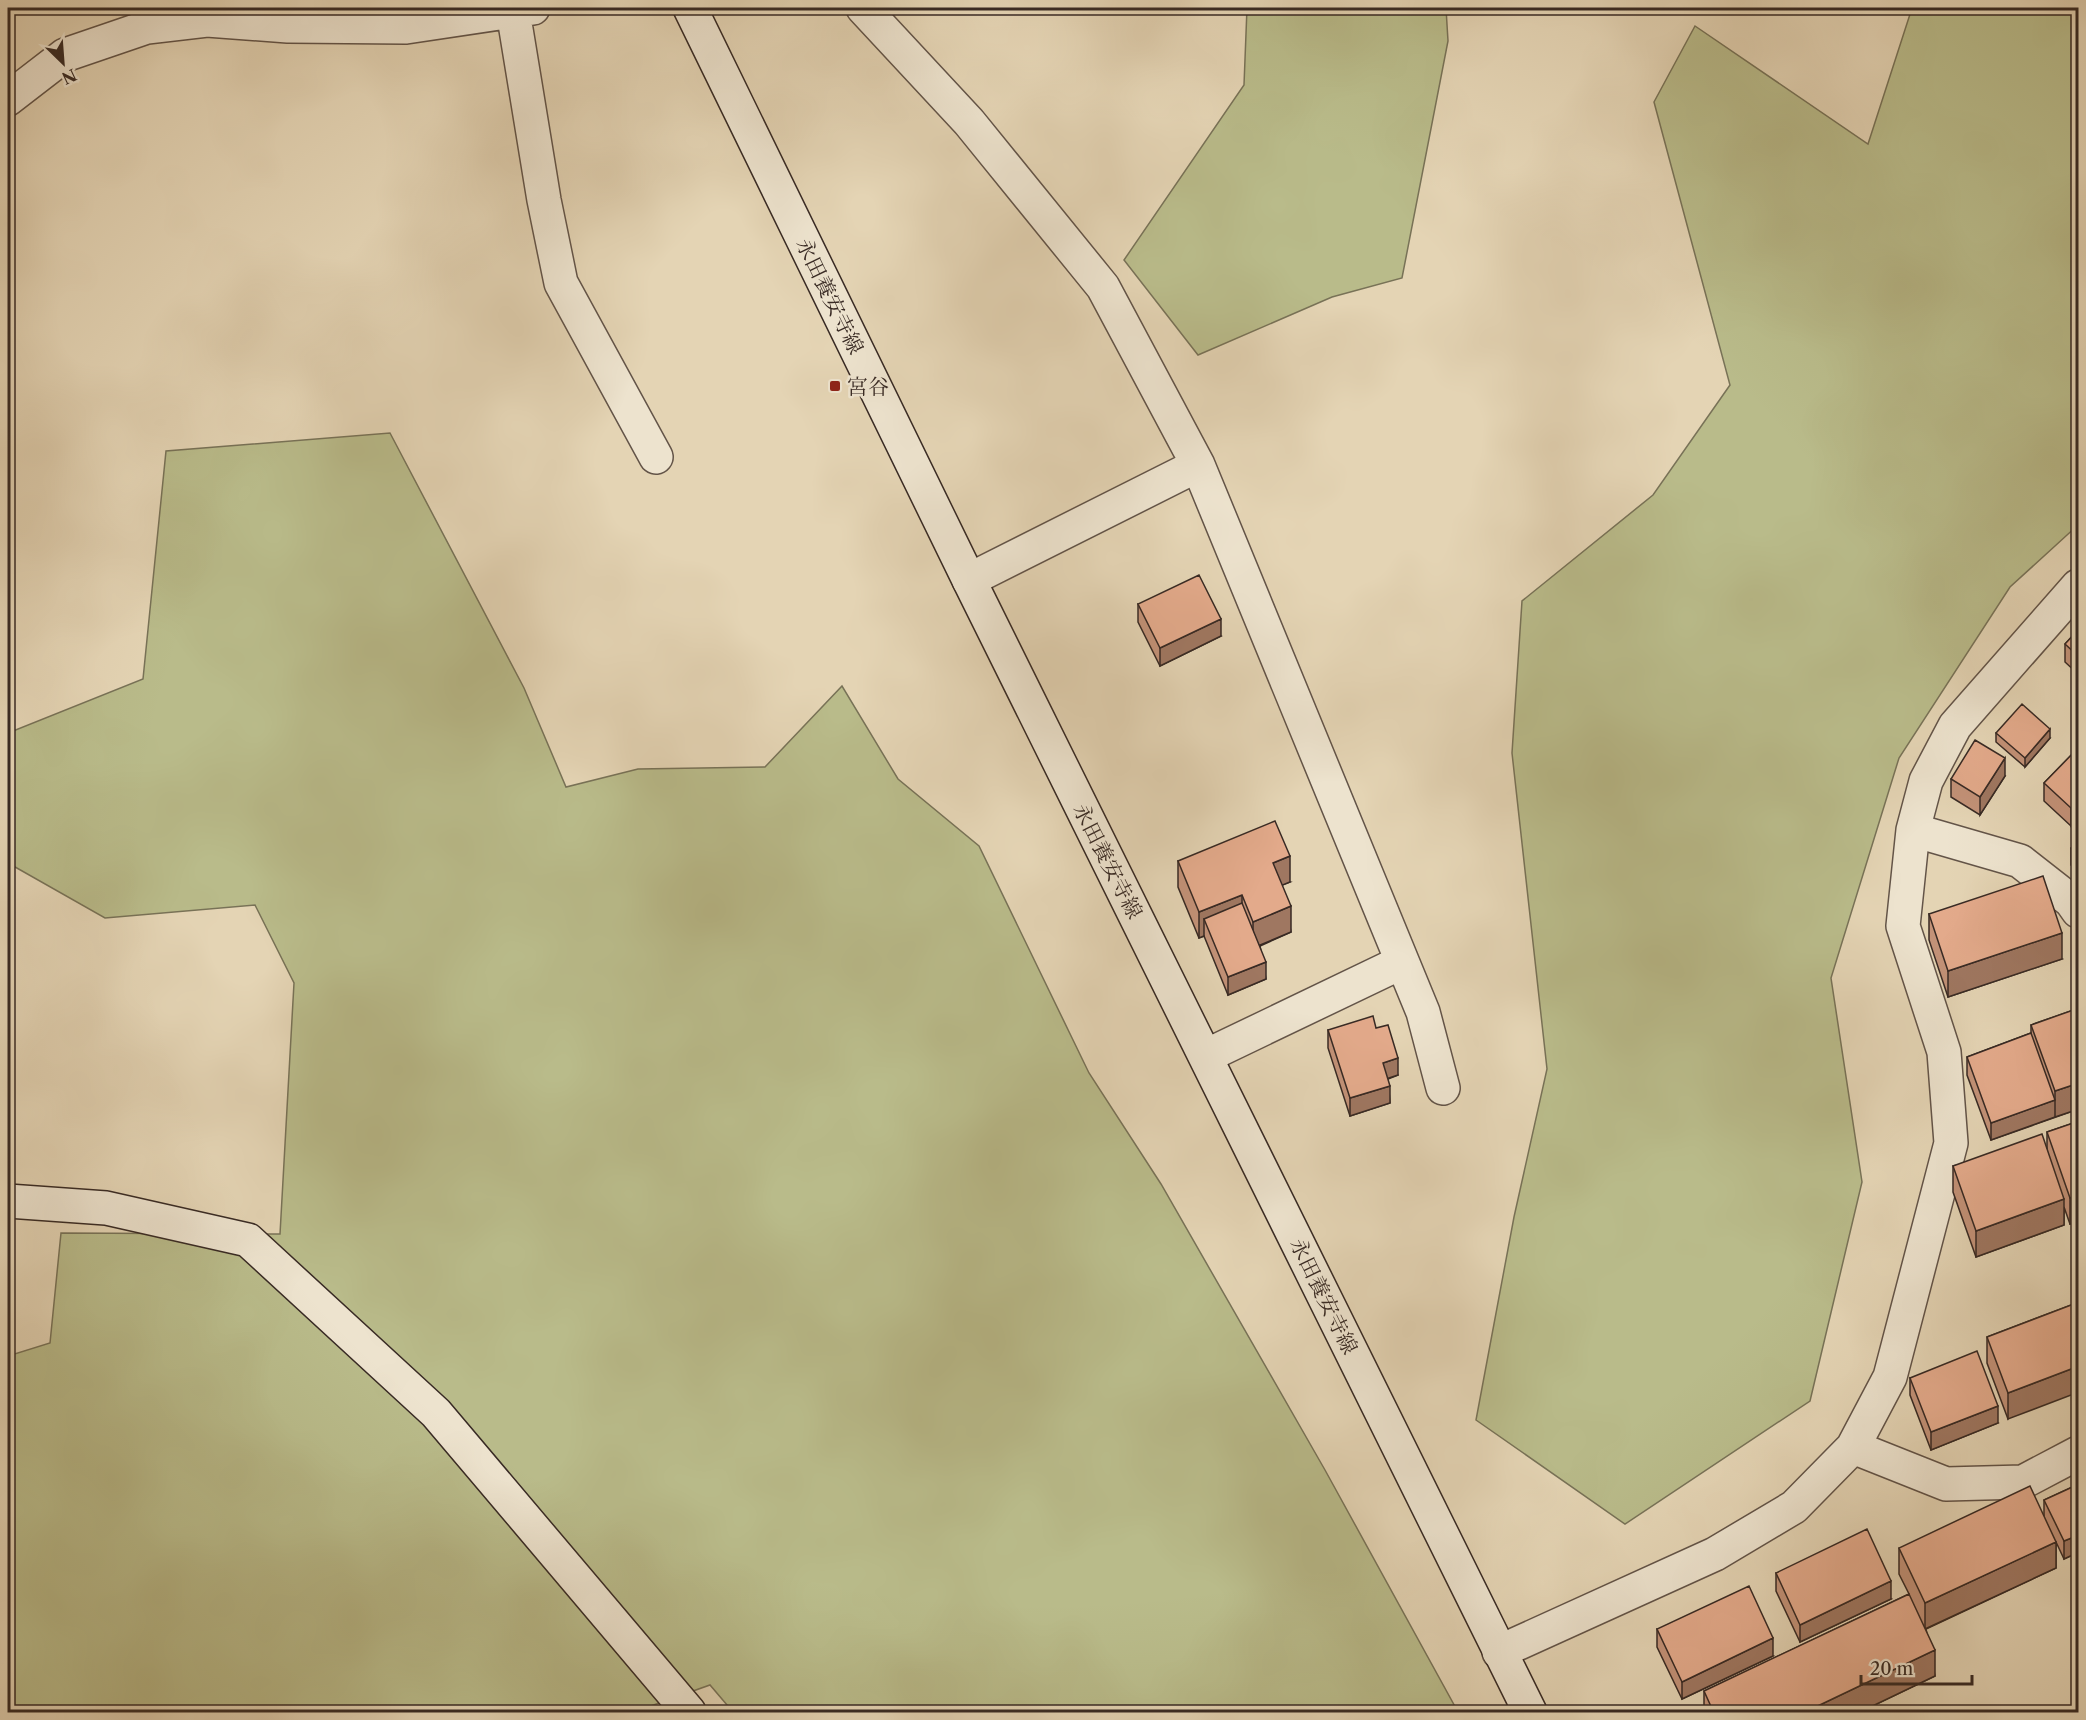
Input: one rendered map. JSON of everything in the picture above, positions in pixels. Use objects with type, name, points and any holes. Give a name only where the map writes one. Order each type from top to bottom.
[{"type":"street","name":"永田養安寺線","points":[[690,8],[969,580],[1530,1713]]},
{"type":"street","points":[[863,8],[969,122],[1103,287],[1197,465],[1423,1012],[1443,1088]]},
{"type":"street","points":[[8,99],[65,55],[147,27],[207,20],[288,26],[406,27],[523,9],[544,200],[561,283],[656,457]]},
{"type":"street","points":[[969,580],[1197,465]]},
{"type":"street","points":[[1499,1652],[1715,1554],[1794,1507],[1853,1447],[1890,1377],[1951,1143],[1944,1053],[1903,926],[1913,830],[1926,781],[1955,726],[2079,586]]},
{"type":"street","points":[[1913,830],[2020,861],[2071,901],[2079,910]]},
{"type":"street","points":[[1206,1056],[1402,962]]},
{"type":"street","points":[[8,1202],[106,1208],[248,1240],[436,1413],[688,1713]]},
{"type":"street","points":[[1853,1447],[1946,1484],[2023,1482],[2079,1453]]},
{"type":"green space","points":[[1247,8],[1446,8],[1448,41],[1402,278],[1332,297],[1198,355],[1124,260],[1244,85]]},
{"type":"green space","points":[[1912,8],[2078,8],[2078,525],[2010,587],[1899,758],[1831,978],[1862,1182],[1810,1401],[1625,1524],[1476,1420],[1514,1217],[1547,1069],[1512,753],[1522,601],[1653,495],[1730,385],[1654,102],[1695,26],[1868,144]]},
{"type":"green space","points":[[390,433],[524,688],[566,787],[638,769],[765,767],[842,686],[898,779],[979,846],[1089,1073],[1161,1184],[1325,1470],[1458,1712],[733,1712],[710,1685],[634,1712],[8,1712],[8,1356],[50,1343],[61,1233],[280,1234],[294,983],[255,905],[105,918],[8,863],[8,733],[143,679],[166,451]]},
{"type":"building","points":[[1199,575],[1221,619],[1160,648],[1138,604]]},
{"type":"building","points":[[2079,629],[2079,657],[2065,644]]},
{"type":"building","points":[[2022,704],[2050,729],[2025,758],[1996,733]]},
{"type":"building","points":[[1975,740],[2005,758],[1980,797],[1951,779]]},
{"type":"building","points":[[2079,747],[2079,800],[2071,808],[2044,783]]},
{"type":"building","points":[[1275,821],[1290,856],[1273,863],[1291,906],[1253,922],[1242,895],[1199,912],[1178,861]]},
{"type":"building","points":[[2079,842],[2079,857],[2071,848]]},
{"type":"building","points":[[2043,876],[2062,933],[1948,971],[1929,914]]},
{"type":"building","points":[[1242,903],[1266,962],[1228,977],[1204,919]]},
{"type":"building","points":[[2079,1008],[2079,1083],[2055,1091],[2031,1025]]},
{"type":"building","points":[[1373,1016],[1376,1028],[1388,1025],[1398,1058],[1383,1063],[1390,1086],[1350,1098],[1328,1030]]},
{"type":"building","points":[[2031,1033],[2055,1100],[1991,1123],[1967,1057]]},
{"type":"building","points":[[2079,1121],[2079,1195],[2070,1198],[2047,1132]]},
{"type":"building","points":[[2042,1134],[2064,1199],[1976,1231],[1953,1166]]},
{"type":"building","points":[[2079,1302],[2079,1366],[2008,1393],[1987,1337]]},
{"type":"building","points":[[1977,1351],[1998,1406],[1931,1432],[1910,1378]]},
{"type":"building","points":[[2079,1484],[2079,1535],[2064,1541],[2044,1500]]},
{"type":"building","points":[[2030,1486],[2056,1542],[1925,1603],[1899,1548]]},
{"type":"building","points":[[1867,1529],[1891,1581],[1800,1625],[1776,1573]]},
{"type":"building","points":[[1749,1586],[1773,1638],[1682,1682],[1657,1629]]},
{"type":"building","points":[[1909,1594],[1935,1650],[1803,1713],[1714,1713],[1704,1691]]},
{"type":"building","points":[[1689,1708],[1691,1713],[1678,1713]]},
{"type":"place","name":"宮谷","points":[[835,386]]}]
